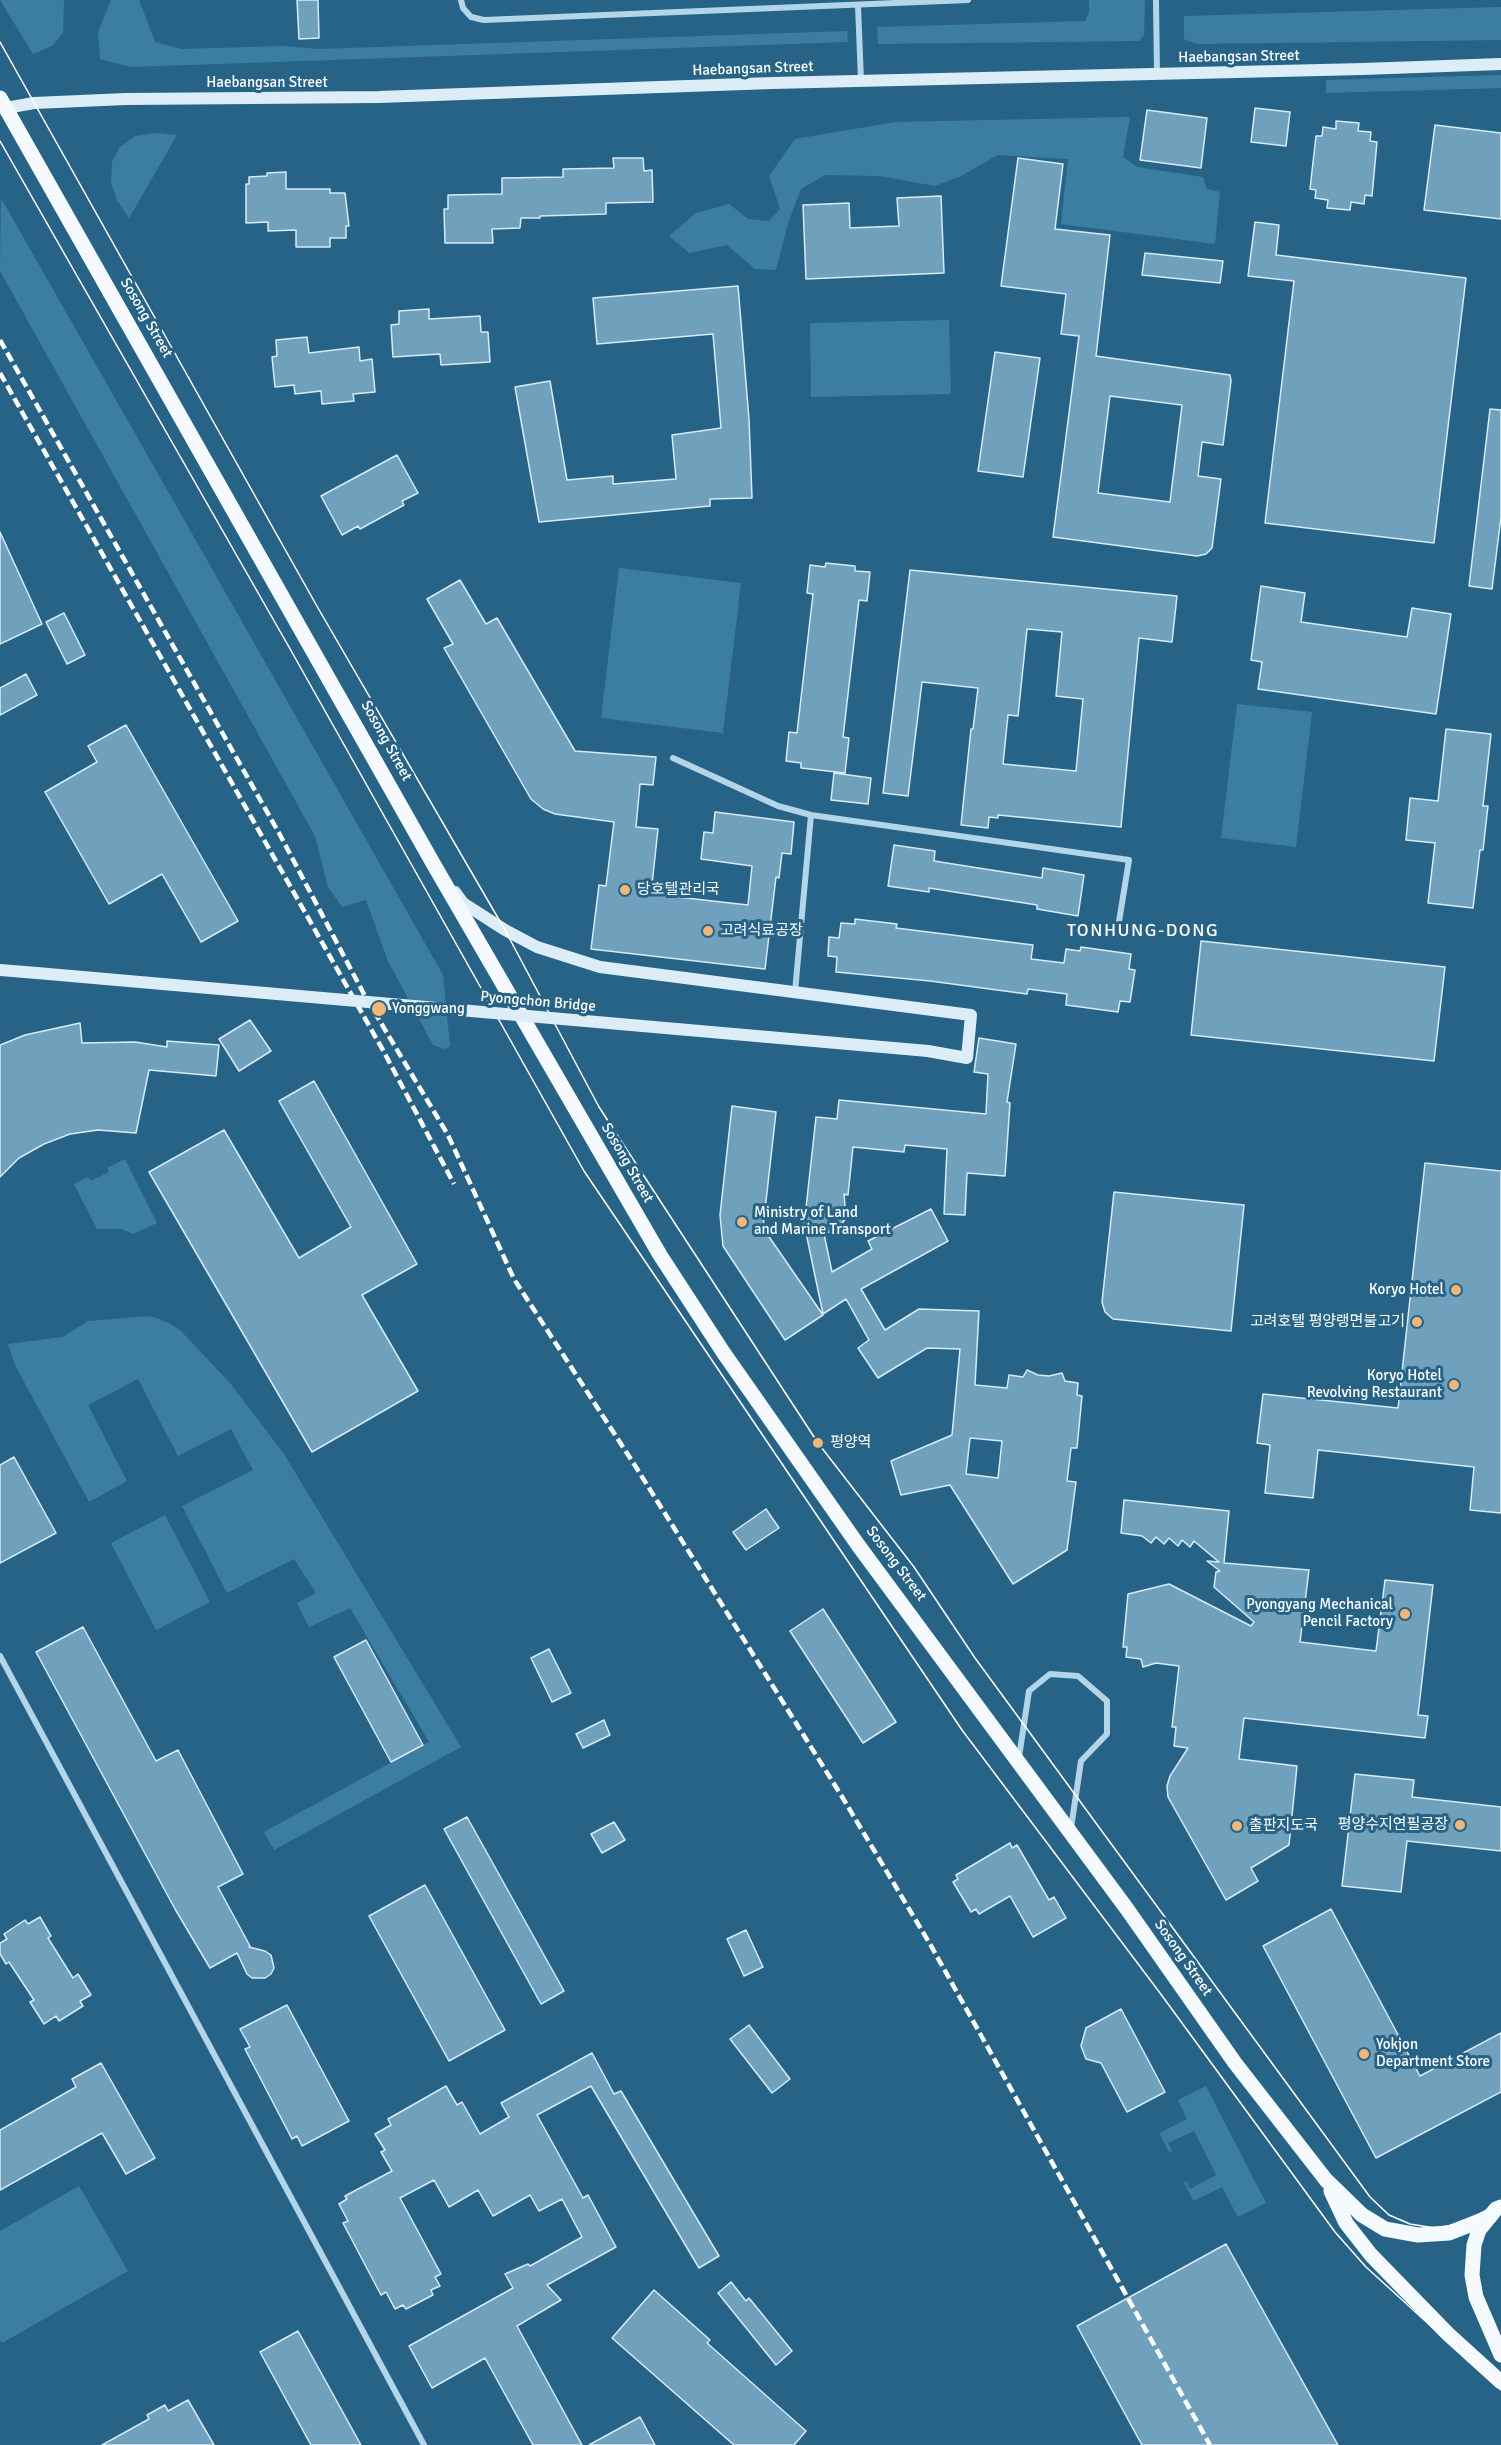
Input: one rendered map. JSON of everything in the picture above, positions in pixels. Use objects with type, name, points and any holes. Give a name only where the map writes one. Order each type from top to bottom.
[{"type":"main road","name":"Sosong Street","points":[[3,103],[434,865],[660,1255],[723,1352],[858,1545],[1128,1909],[1235,2063],[1326,2180]]},
{"type":"main road","points":[[1326,2180],[1362,2215],[1385,2229],[1418,2235],[1449,2233],[1495,2212]]},
{"type":"main road","points":[[1326,2180],[1347,2223],[1371,2255],[1448,2334],[1501,2382]]},
{"type":"main road","points":[[1495,2212],[1479,2230],[1474,2245],[1472,2275],[1479,2306],[1501,2355]]},
{"type":"street","points":[[460,0],[463,8],[471,17],[484,20],[968,0]]},
{"type":"street","points":[[1156,0],[1157,74]]},
{"type":"street","points":[[858,5],[861,81]]},
{"type":"street","name":"Haebangsan Street","points":[[3,103],[126,99],[379,97],[861,81],[1501,64]]},
{"type":"street","points":[[673,758],[778,806],[811,815],[1129,860],[1117,934]]},
{"type":"street","points":[[434,865],[463,903],[537,947],[600,967],[795,992],[811,815]]},
{"type":"street","name":"Pyongchon Bridge","points":[[0,970],[928,1051],[967,1058],[971,1015],[795,992]]},
{"type":"street","points":[[0,1656],[424,2445]]},
{"type":"street","points":[[1018,1761],[1029,1691],[1050,1674],[1078,1676],[1107,1701],[1107,1734],[1081,1761],[1070,1832]]},
{"type":"shaded area","points":[[0,0],[64,0],[63,33],[52,46],[33,54]]},
{"type":"shaded area","points":[[111,0],[139,0],[155,42],[181,49],[282,46],[319,49],[847,31],[848,42],[131,67],[100,59],[98,32]]},
{"type":"shaded area","points":[[1089,0],[1145,0],[1144,35],[1139,41],[878,44],[877,27],[1085,21],[1089,13]]},
{"type":"shaded area","points":[[1501,7],[1501,40],[1197,44],[1184,39],[1184,16]]},
{"type":"shaded area","points":[[1501,75],[1501,88],[1326,93],[1326,80]]},
{"type":"shaded area","points":[[1130,117],[1123,157],[1137,167],[1203,177],[1207,189],[1220,192],[1215,244],[1061,224],[1068,159],[998,155],[961,176],[935,186],[880,176],[825,175],[801,189],[788,223],[776,270],[755,269],[727,245],[689,253],[669,236],[696,213],[729,204],[748,219],[769,221],[780,209],[769,176],[795,139],[896,122]]},
{"type":"shaded area","points":[[158,133],[177,135],[129,218],[117,200],[111,182],[112,162],[120,147],[135,136]]},
{"type":"shaded area","points":[[1,198],[443,975],[450,1046],[445,1049],[433,1045],[388,961],[366,900],[342,907],[328,887],[315,836],[0,271]]},
{"type":"shaded area","points":[[949,320],[951,394],[811,397],[810,323]]},
{"type":"shaded area","points":[[619,568],[741,583],[723,733],[601,718]]},
{"type":"shaded area","points":[[1237,704],[1312,712],[1296,847],[1221,838]]},
{"type":"shaded area","points":[[125,1159],[157,1223],[133,1234],[121,1229],[97,1229],[74,1184],[88,1177],[91,1181],[109,1172],[107,1168]]},
{"type":"shaded area","points":[[150,1316],[180,1330],[230,1383],[284,1454],[461,1747],[274,1850],[264,1832],[429,1742],[350,1608],[309,1627],[297,1603],[316,1593],[294,1559],[227,1593],[182,1506],[253,1470],[231,1429],[178,1456],[138,1379],[88,1405],[127,1481],[89,1502],[15,1365],[8,1344],[63,1337],[88,1321]]},
{"type":"shaded area","points":[[165,1515],[210,1602],[156,1630],[111,1543]]},
{"type":"shaded area","points":[[1206,2086],[1266,2203],[1238,2217],[1222,2187],[1193,2201],[1184,2182],[1186,2181],[1190,2189],[1216,2175],[1194,2131],[1168,2143],[1172,2151],[1169,2152],[1159,2133],[1187,2119],[1178,2100]]},
{"type":"shaded area","points":[[79,2186],[128,2271],[2,2343],[0,2340],[0,2231]]},
{"type":"building","points":[[297,0],[318,0],[319,38],[299,39]]},
{"type":"building","points":[[1255,108],[1290,112],[1286,146],[1251,142]]},
{"type":"building","points":[[1147,110],[1207,118],[1201,168],[1140,160]]},
{"type":"building","points":[[1336,121],[1359,123],[1358,131],[1371,132],[1370,141],[1377,142],[1372,196],[1365,195],[1364,204],[1351,202],[1350,210],[1327,208],[1328,200],[1315,198],[1316,190],[1310,189],[1316,136],[1322,136],[1323,127],[1336,129]]},
{"type":"building","points":[[1435,125],[1501,133],[1501,219],[1424,210]]},
{"type":"building","points":[[613,158],[643,158],[644,171],[652,170],[653,202],[606,203],[606,214],[521,218],[520,228],[492,229],[493,243],[445,243],[444,209],[448,209],[448,195],[502,194],[502,178],[563,177],[563,169],[614,168]]},
{"type":"building","points":[[1018,158],[1063,164],[1055,229],[1110,235],[1096,356],[1230,375],[1223,445],[1202,442],[1198,476],[1221,479],[1212,548],[1206,554],[1197,556],[1053,537],[1079,336],[1061,334],[1066,294],[1001,286]],"holes":[[[1110,396],[1182,405],[1170,502],[1098,493]]]},
{"type":"building","points":[[286,172],[286,189],[330,189],[330,193],[345,193],[349,226],[346,226],[346,238],[330,238],[330,247],[296,247],[296,230],[268,231],[268,222],[246,223],[246,184],[249,184],[249,177]]},
{"type":"building","points":[[941,196],[944,273],[806,279],[803,205],[849,203],[850,228],[899,226],[897,198]]},
{"type":"building","points":[[1255,222],[1279,225],[1276,255],[1466,278],[1434,543],[1265,523],[1294,281],[1248,276]]},
{"type":"building","points":[[1145,253],[1223,261],[1220,283],[1142,275]]},
{"type":"building","points":[[738,286],[749,419],[752,498],[710,499],[710,506],[539,522],[515,387],[550,381],[567,480],[613,476],[613,484],[676,479],[672,435],[721,428],[713,334],[597,344],[593,298]]},
{"type":"building","points":[[429,309],[429,319],[480,316],[481,332],[488,332],[490,362],[441,365],[440,354],[393,357],[391,325],[399,324],[399,311]]},
{"type":"building","points":[[307,337],[309,353],[359,347],[360,361],[372,359],[375,392],[353,394],[354,401],[322,404],[321,391],[295,394],[294,385],[275,387],[272,357],[277,356],[276,340]]},
{"type":"building","points":[[995,352],[1040,358],[1023,477],[978,471]]},
{"type":"building","points":[[1490,409],[1501,410],[1501,517],[1492,589],[1469,586]]},
{"type":"building","points":[[397,455],[418,493],[402,501],[404,505],[360,529],[358,526],[342,535],[321,496]]},
{"type":"building","points":[[0,532],[42,624],[0,644]]},
{"type":"building","points":[[826,563],[855,566],[855,571],[870,572],[867,601],[859,600],[843,737],[849,738],[845,773],[801,768],[801,763],[786,761],[789,732],[797,733],[813,594],[807,593],[810,565],[825,567]]},
{"type":"building","points":[[910,570],[1177,596],[1172,642],[1139,638],[1121,827],[998,815],[998,818],[989,817],[988,828],[961,825],[971,729],[973,729],[978,688],[922,682],[908,796],[883,793]],"holes":[[[1027,629],[1062,632],[1056,696],[1083,699],[1076,771],[1003,764],[1008,715],[1018,716]]]},
{"type":"building","points":[[460,580],[486,624],[497,618],[575,751],[656,757],[653,785],[640,784],[636,827],[658,829],[651,894],[748,905],[752,866],[701,859],[704,832],[713,833],[715,812],[794,822],[791,854],[782,853],[779,878],[776,877],[765,969],[591,949],[599,885],[606,886],[614,822],[555,814],[543,809],[531,799],[444,648],[453,644],[427,599]]},
{"type":"building","points":[[1261,586],[1305,593],[1301,622],[1407,637],[1412,608],[1451,614],[1436,714],[1258,689],[1262,662],[1251,660]]},
{"type":"building","points":[[64,613],[85,655],[67,664],[46,622]]},
{"type":"building","points":[[26,674],[37,695],[0,715],[0,688]]},
{"type":"building","points":[[126,725],[238,921],[201,942],[162,874],[109,904],[45,792],[97,762],[88,746]]},
{"type":"building","points":[[1446,729],[1491,734],[1483,806],[1488,806],[1473,908],[1428,903],[1435,843],[1406,840],[1410,798],[1438,801]]},
{"type":"building","points":[[834,773],[871,778],[868,804],[831,800]]},
{"type":"building","points":[[894,845],[935,851],[934,861],[1042,878],[1043,868],[1084,875],[1078,916],[1037,909],[1037,905],[929,888],[929,892],[888,886]]},
{"type":"building","points":[[855,919],[897,924],[896,928],[1033,945],[1031,959],[1064,963],[1066,949],[1080,951],[1081,947],[1131,954],[1129,969],[1135,970],[1130,1002],[1120,1001],[1118,1012],[1066,1005],[1067,994],[1028,989],[1027,994],[930,981],[836,972],[837,957],[828,956],[829,937],[839,938],[841,923],[855,924]]},
{"type":"building","points":[[1201,941],[1445,967],[1434,1061],[1191,1035]]},
{"type":"building","points":[[250,1020],[271,1051],[239,1071],[219,1039]]},
{"type":"building","points":[[80,1023],[82,1043],[135,1042],[167,1047],[167,1041],[219,1045],[216,1076],[149,1070],[136,1133],[98,1130],[70,1134],[44,1144],[19,1158],[0,1177],[0,1045],[25,1035]]},
{"type":"building","points":[[979,1038],[1016,1044],[1007,1102],[1010,1103],[1005,1176],[967,1173],[965,1215],[944,1214],[947,1149],[905,1145],[904,1152],[853,1147],[848,1195],[844,1194],[846,1218],[838,1229],[824,1234],[832,1272],[872,1249],[868,1241],[931,1209],[948,1241],[861,1289],[885,1330],[919,1309],[979,1311],[975,1385],[1007,1388],[1009,1375],[1023,1377],[1027,1370],[1038,1375],[1049,1376],[1062,1373],[1065,1381],[1078,1383],[1077,1395],[1082,1396],[1077,1448],[1071,1448],[1067,1481],[1076,1482],[1067,1550],[1013,1584],[950,1485],[901,1495],[891,1461],[952,1435],[960,1349],[927,1348],[878,1378],[858,1348],[869,1340],[846,1299],[823,1314],[801,1209],[806,1208],[816,1117],[837,1119],[839,1100],[986,1114],[988,1074],[974,1072]],"holes":[[[970,1438],[1002,1441],[998,1478],[966,1474]]]},
{"type":"building","points":[[314,1081],[417,1264],[362,1295],[418,1391],[312,1452],[149,1172],[224,1130],[299,1258],[351,1227],[279,1101]]},
{"type":"building","name":"Ministry of Land and Marine Transport","points":[[732,1106],[776,1112],[763,1228],[823,1315],[785,1340],[723,1246],[720,1215]]},
{"type":"building","name":"Koryo Hotel","points":[[1425,1163],[1501,1171],[1501,1513],[1470,1510],[1474,1467],[1318,1450],[1313,1498],[1265,1493],[1270,1445],[1257,1443],[1263,1394],[1398,1408]]},
{"type":"building","points":[[1114,1192],[1244,1205],[1231,1331],[1113,1319],[1105,1312],[1102,1302]]},
{"type":"building","points":[[14,1457],[56,1533],[0,1563],[0,1465]]},
{"type":"building","points":[[1124,1500],[1229,1511],[1224,1563],[1309,1570],[1300,1642],[1376,1651],[1385,1580],[1433,1585],[1418,1715],[1428,1716],[1425,1738],[1244,1718],[1239,1759],[1297,1766],[1289,1845],[1251,1868],[1258,1881],[1226,1900],[1168,1797],[1167,1786],[1170,1776],[1188,1748],[1174,1746],[1176,1727],[1172,1727],[1179,1666],[1156,1663],[1143,1667],[1141,1659],[1126,1657],[1127,1647],[1123,1647],[1128,1594],[1169,1584],[1251,1626],[1254,1622],[1214,1587],[1216,1572],[1220,1571],[1207,1561],[1219,1562],[1194,1541],[1190,1547],[1182,1540],[1178,1546],[1169,1538],[1164,1544],[1156,1537],[1151,1543],[1142,1536],[1121,1533]]},
{"type":"building","points":[[766,1509],[779,1528],[746,1550],[733,1532]]},
{"type":"building","points":[[823,1609],[896,1722],[863,1743],[790,1631]]},
{"type":"building","points":[[83,1627],[156,1761],[178,1750],[243,1874],[218,1887],[249,1947],[271,1955],[274,1968],[265,1978],[252,1978],[247,1974],[237,1953],[210,1968],[175,1909],[36,1652]]},
{"type":"building","points":[[366,1640],[423,1745],[391,1762],[334,1657]]},
{"type":"building","points":[[549,1649],[571,1693],[552,1702],[531,1658]]},
{"type":"building","points":[[604,1720],[610,1735],[583,1748],[576,1734]]},
{"type":"building","points":[[1355,1774],[1414,1780],[1412,1797],[1501,1807],[1501,1851],[1407,1841],[1401,1892],[1342,1886]]},
{"type":"building","points":[[467,1817],[564,1991],[541,2004],[444,1829]]},
{"type":"building","points":[[614,1822],[625,1840],[602,1853],[591,1834]]},
{"type":"building","points":[[1010,1843],[1012,1848],[1017,1845],[1049,1900],[1054,1897],[1066,1918],[1033,1937],[1010,1896],[979,1914],[976,1909],[971,1912],[953,1882],[958,1879],[956,1875]]},
{"type":"building","points":[[425,1885],[505,2030],[449,2061],[369,1916]]},
{"type":"building","name":"Yokjon Department Store","points":[[1331,1909],[1420,2076],[1501,2033],[1501,2092],[1376,2158],[1263,1946]]},
{"type":"building","points":[[40,1917],[51,1936],[48,1938],[73,1978],[78,1974],[91,1995],[80,2001],[83,2006],[59,2021],[56,2016],[44,2024],[30,2002],[34,2000],[9,1962],[6,1964],[0,1954],[0,1943],[7,1939],[4,1934],[25,1920],[28,1924]]},
{"type":"building","points":[[746,1930],[763,1967],[744,1976],[727,1939]]},
{"type":"building","points":[[287,2005],[349,2121],[302,2146],[297,2136],[292,2139],[245,2049],[250,2047],[240,2029]]},
{"type":"building","points":[[1121,2009],[1165,2092],[1127,2112],[1101,2063],[1086,2059],[1081,2046],[1086,2028]]},
{"type":"building","points":[[749,2025],[790,2079],[772,2093],[730,2039]]},
{"type":"building","points":[[592,2053],[614,2094],[621,2091],[719,2256],[699,2268],[591,2086],[537,2115],[583,2198],[588,2195],[616,2247],[547,2285],[561,2300],[517,2326],[582,2445],[533,2445],[485,2358],[432,2388],[409,2346],[513,2288],[505,2274],[528,2264],[530,2266],[582,2237],[562,2199],[539,2211],[530,2195],[493,2216],[478,2190],[449,2207],[434,2180],[400,2198],[441,2274],[435,2277],[440,2286],[431,2290],[433,2295],[406,2309],[403,2305],[395,2309],[386,2292],[381,2295],[343,2223],[348,2221],[339,2204],[347,2199],[345,2196],[392,2171],[381,2152],[385,2150],[375,2134],[391,2125],[388,2119],[446,2086],[457,2105],[462,2102],[480,2134],[509,2117],[501,2103]]},
{"type":"building","points":[[101,2063],[155,2158],[126,2174],[102,2133],[0,2190],[0,2130],[76,2087],[72,2079]]},
{"type":"building","points":[[1226,2244],[1338,2445],[1142,2445],[1077,2326]]},
{"type":"building","points":[[731,2282],[746,2301],[749,2298],[792,2351],[776,2365],[718,2293]]},
{"type":"building","points":[[654,2290],[710,2340],[707,2343],[806,2431],[794,2445],[734,2445],[612,2338]]},
{"type":"building","points":[[298,2331],[361,2445],[311,2445],[260,2352]]},
{"type":"building","points":[[188,2400],[214,2445],[102,2445],[149,2419],[147,2415],[165,2405],[168,2411]]},
{"type":"building","points":[[640,2417],[655,2445],[589,2445]]},
{"type":"tram line","points":[[0,42],[318,608],[505,930],[599,1107],[818,1443],[914,1567],[975,1658],[1370,2197],[1389,2215],[1410,2224],[1435,2228],[1459,2224],[1501,2203]]},
{"type":"tram line","points":[[0,141],[289,647],[584,1171],[962,1730],[1160,1993],[1335,2232],[1366,2267],[1501,2390]]},
{"type":"railway","points":[[0,340],[279,833],[366,998],[448,1135],[514,1279],[634,1464],[841,1795],[930,1944],[1210,2445]]},
{"type":"railway","points":[[0,373],[384,1052],[454,1184]]},
{"type":"place","name":"당호텔관리국","points":[[625,890]]},
{"type":"place","name":"고려식료공장","points":[[708,931]]},
{"type":"place","name":"Yonggwang","points":[[379,1009]]},
{"type":"place","name":"Ministry of Land and Marine Transport","points":[[742,1222]]},
{"type":"place","name":"Koryo Hotel","points":[[1456,1290]]},
{"type":"place","name":"고려호텔 평양랭면불고기","points":[[1417,1322]]},
{"type":"place","name":"Koryo Hotel Revolving Restaurant","points":[[1454,1385]]},
{"type":"place","name":"평양역","points":[[818,1443]]},
{"type":"place","name":"Pyongyang Mechanical Pencil Factory","points":[[1405,1614]]},
{"type":"place","name":"평양수지연필공장","points":[[1460,1825]]},
{"type":"place","name":"출판지도국","points":[[1237,1826]]},
{"type":"place","name":"Yokjon Department Store","points":[[1364,2054]]},
{"type":"district","name":"TONHUNG-DONG","points":[[1143,931]]}]
